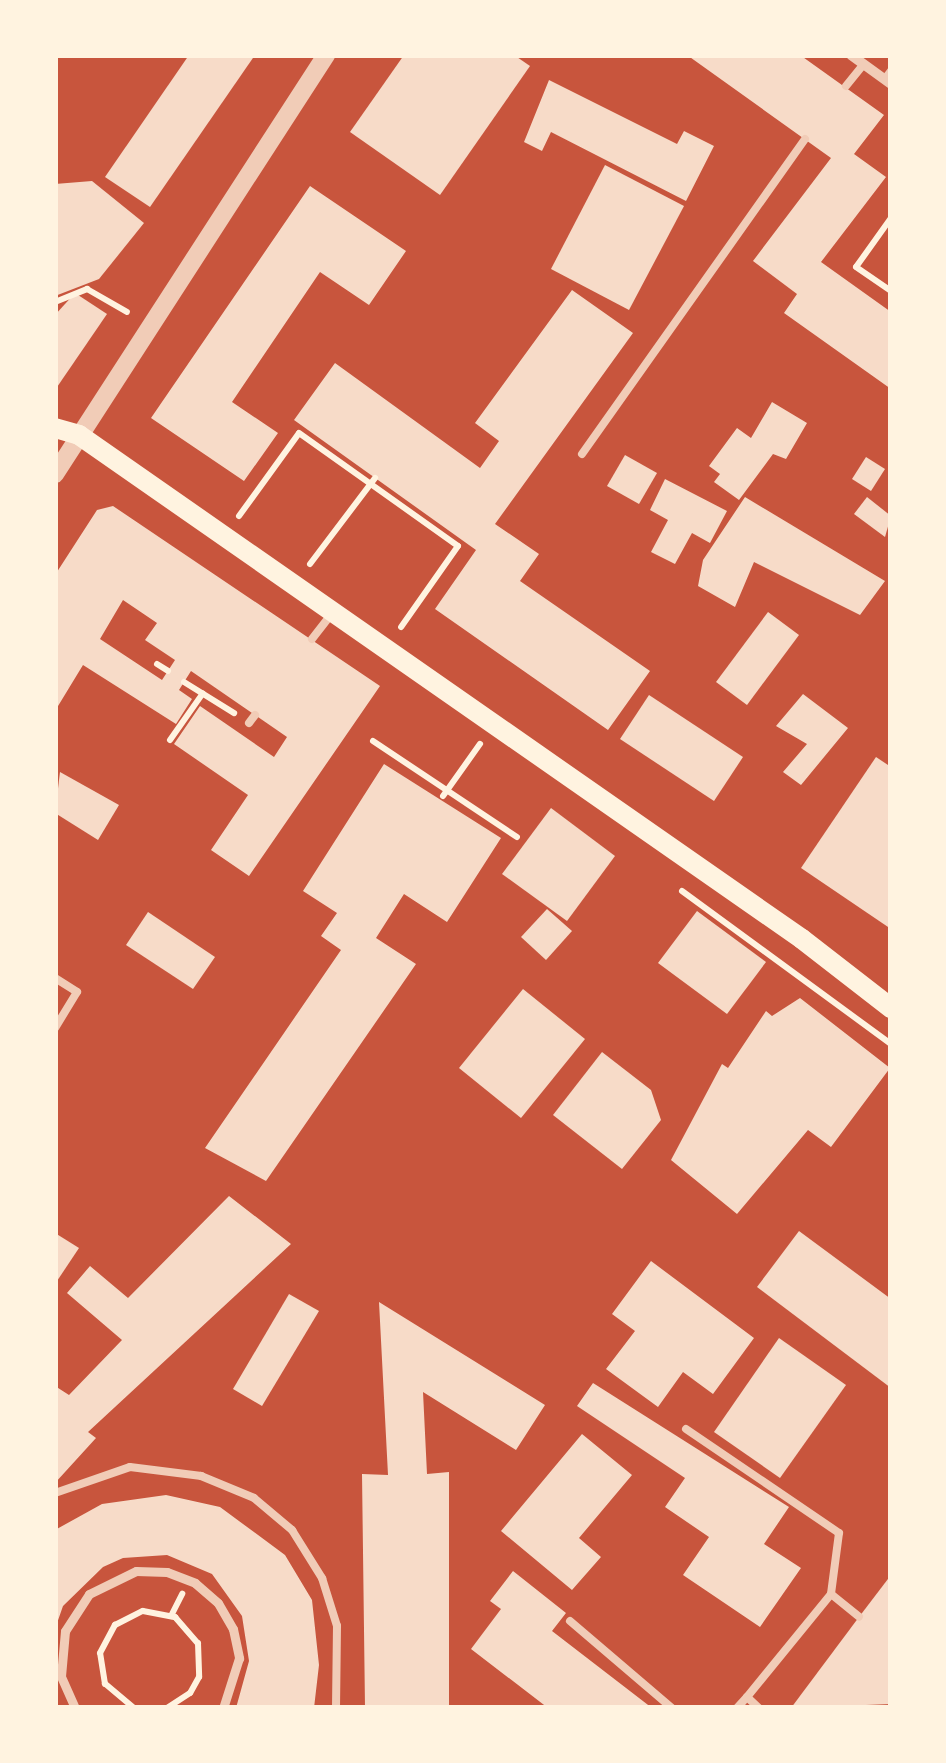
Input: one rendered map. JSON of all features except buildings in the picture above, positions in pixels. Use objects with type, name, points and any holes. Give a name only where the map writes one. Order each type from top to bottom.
[{"type":"main road","points":[[55,428],[79,436],[786,928],[891,1008]]},
{"type":"street","points":[[55,474],[326,55]]},
{"type":"street","points":[[851,55],[889,78]]},
{"type":"street","points":[[75,1708],[62,1676],[64,1631],[89,1594],[136,1572],[167,1572],[195,1583],[218,1602],[233,1629],[238,1658],[223,1708]]},
{"type":"lane","points":[[846,86],[864,64]]},
{"type":"lane","points":[[582,454],[805,139]]},
{"type":"lane","points":[[312,639],[332,612]]},
{"type":"lane","points":[[249,723],[255,715]]},
{"type":"lane","points":[[55,978],[78,992],[55,1028]]},
{"type":"lane","points":[[686,1429],[839,1533],[832,1594],[737,1708]]},
{"type":"lane","points":[[55,1493],[130,1467],[201,1476],[254,1498],[292,1530],[322,1578],[337,1626],[336,1708]]},
{"type":"lane","points":[[832,1594],[858,1617]]},
{"type":"lane","points":[[570,1621],[672,1708]]},
{"type":"lane","points":[[746,1697],[759,1708]]},
{"type":"path","points":[[891,218],[856,268],[891,291]]},
{"type":"path","points":[[55,302],[87,289],[126,312]]},
{"type":"path","points":[[239,516],[299,433],[373,481],[458,546],[401,627]]},
{"type":"path","points":[[310,564],[373,481]]},
{"type":"path","points":[[157,664],[168,671]]},
{"type":"path","points":[[184,682],[249,723]]},
{"type":"path","points":[[170,740],[202,693]]},
{"type":"path","points":[[372,741],[444,793],[517,837]]},
{"type":"path","points":[[444,793],[480,744]]},
{"type":"path","points":[[134,1708],[105,1684],[100,1653],[115,1625],[143,1611],[176,1617],[198,1643],[198,1677],[190,1692],[167,1708]]}]
